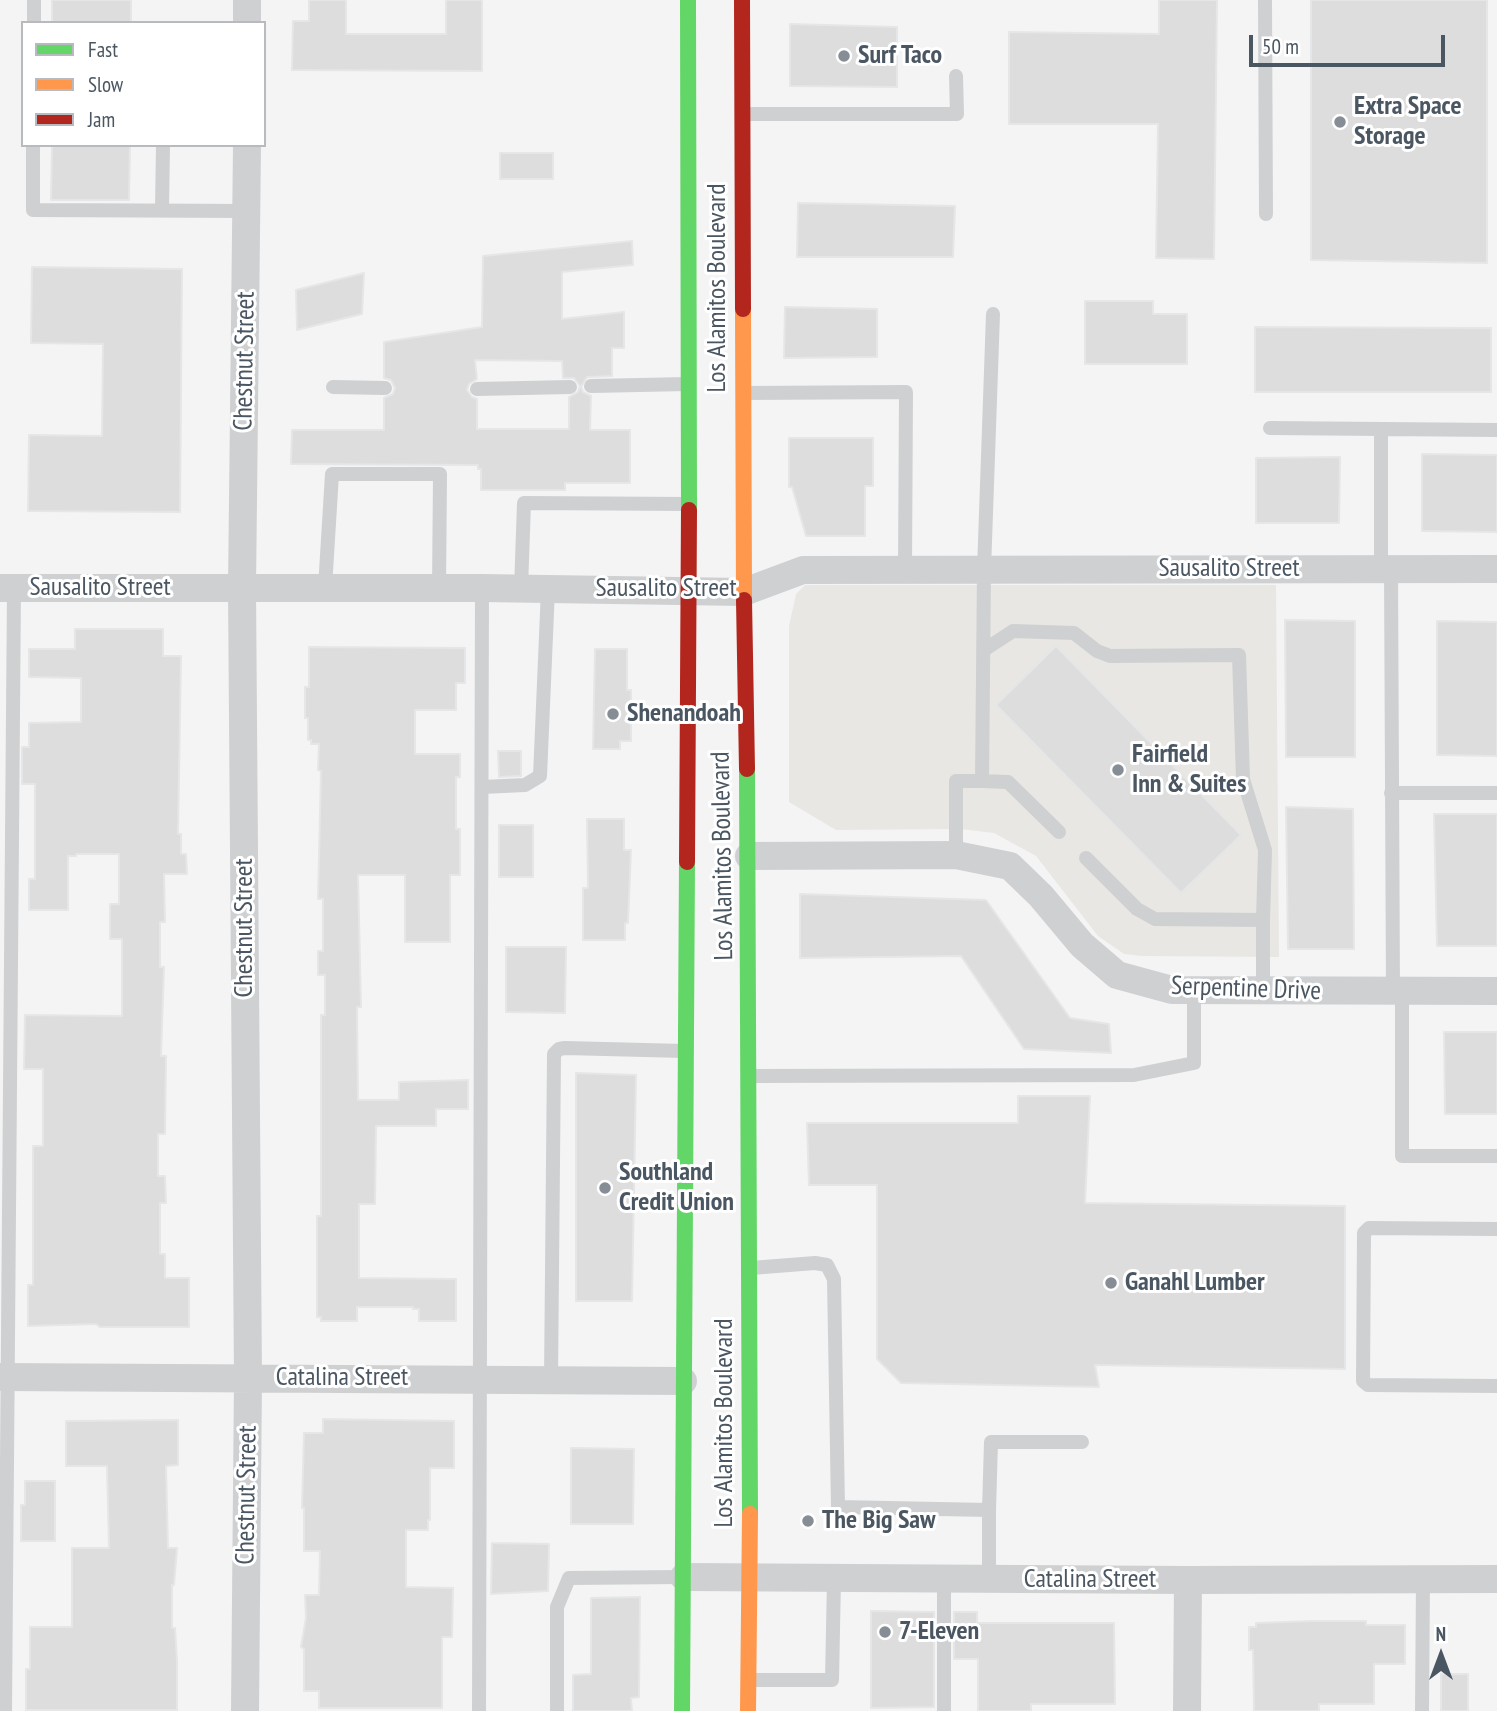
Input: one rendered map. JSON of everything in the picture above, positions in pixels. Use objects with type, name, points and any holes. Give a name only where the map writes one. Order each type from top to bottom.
[{"type":"main road","name":"Los Alamitos Boulevard","points":[[682,1711],[689,591],[688,0]]},
{"type":"main road","name":"Los Alamitos Boulevard","points":[[742,0],[742,393],[749,856],[748,1711]]},
{"type":"street","points":[[247,0],[247,21]]},
{"type":"street","name":"Chestnut Street","points":[[245,1711],[248,1378],[242,588],[247,147]]},
{"type":"street","name":"Sausalito Street","points":[[7,588],[482,588],[744,592],[803,569],[1497,569]]},
{"type":"street","name":"Serpentine Drive","points":[[749,856],[956,855],[1010,866],[1041,896],[1082,946],[1118,975],[1172,990],[1497,991]]},
{"type":"street","name":"Catalina Street","points":[[3,1377],[683,1381]]},
{"type":"street","name":"Catalina Street","points":[[684,1577],[989,1580],[1497,1579]]},
{"type":"street","points":[[1187,1711],[1188,1580]]},
{"type":"lane","points":[[34,0],[34,21]]},
{"type":"lane","points":[[1265,0],[1266,214]]},
{"type":"lane","points":[[743,114],[957,114],[956,76]]},
{"type":"lane","points":[[33,147],[33,210],[247,211]]},
{"type":"lane","points":[[162,211],[163,147]]},
{"type":"lane","points":[[982,781],[984,569],[993,314]]},
{"type":"lane","points":[[591,386],[689,383]]},
{"type":"lane","points":[[333,387],[385,388]]},
{"type":"lane","points":[[477,389],[570,387]]},
{"type":"lane","points":[[742,393],[906,392],[905,569]]},
{"type":"lane","points":[[1270,428],[1497,430]]},
{"type":"lane","points":[[1381,429],[1402,1156],[1497,1157]]},
{"type":"lane","points":[[326,588],[332,474],[440,474],[439,588]]},
{"type":"lane","points":[[482,787],[525,785],[540,776],[535,589],[524,503],[689,504]]},
{"type":"lane","points":[[5,1711],[3,1377],[7,588]]},
{"type":"lane","points":[[479,1711],[482,588]]},
{"type":"lane","points":[[984,650],[1013,631],[1074,632],[1097,651],[1110,656],[1239,655],[1243,779],[1265,850],[1263,991]]},
{"type":"lane","points":[[956,855],[956,781],[1007,782],[1059,832]]},
{"type":"lane","points":[[1391,793],[1497,793]]},
{"type":"lane","points":[[1086,858],[1137,909],[1155,919],[1263,920]]},
{"type":"lane","points":[[748,1076],[1134,1074],[1194,1063],[1194,990]]},
{"type":"lane","points":[[551,1379],[554,1054],[565,1048],[685,1051]]},
{"type":"lane","points":[[1497,1229],[1369,1228],[1364,1233],[1363,1381],[1368,1385],[1497,1386]]},
{"type":"lane","points":[[749,1268],[815,1263],[827,1265],[834,1279],[838,1507],[989,1510]]},
{"type":"lane","points":[[989,1580],[991,1442],[1082,1442]]},
{"type":"lane","points":[[557,1711],[557,1606],[569,1578],[684,1577]]},
{"type":"lane","points":[[749,1681],[832,1680],[834,1579]]},
{"type":"lane","points":[[944,1579],[944,1711]]},
{"type":"lane","points":[[1422,1711],[1423,1579]]},
{"type":"shaded area","points":[[805,585],[1276,585],[1279,957],[1124,954],[1098,936],[1036,856],[994,833],[961,829],[836,830],[789,802],[789,626],[796,594]]},
{"type":"building","points":[[52,0],[131,0],[131,21],[52,21]]},
{"type":"building","points":[[309,0],[346,0],[346,34],[446,34],[446,0],[482,0],[482,71],[292,70],[293,21],[309,21]]},
{"type":"building","points":[[1159,0],[1217,0],[1214,259],[1156,258],[1158,124],[1009,124],[1009,32],[1159,34]]},
{"type":"building","points":[[1311,0],[1487,0],[1487,263],[1311,260]]},
{"type":"building","name":"Surf Taco","points":[[790,24],[897,27],[897,87],[790,86]]},
{"type":"building","points":[[52,147],[130,147],[129,200],[51,200]]},
{"type":"building","points":[[500,153],[553,153],[553,179],[500,179]]},
{"type":"building","points":[[798,203],[955,206],[953,257],[797,257]]},
{"type":"building","points":[[632,241],[633,265],[562,272],[562,319],[624,312],[624,348],[612,348],[612,376],[587,377],[581,387],[583,392],[591,396],[590,430],[630,430],[630,483],[565,483],[565,490],[481,490],[481,469],[478,469],[478,465],[291,464],[292,430],[384,430],[384,398],[393,394],[395,388],[391,380],[384,378],[384,342],[482,327],[483,256]],"holes":[[[475,360],[562,361],[563,378],[574,378],[580,386],[578,392],[569,397],[569,429],[477,429],[477,399],[467,390],[469,384],[477,379]]]},
{"type":"building","points":[[32,267],[182,269],[180,512],[28,511],[29,435],[102,436],[103,344],[31,343]]},
{"type":"building","points":[[364,273],[362,314],[297,330],[296,290]]},
{"type":"building","points":[[1085,301],[1153,301],[1153,314],[1187,314],[1187,364],[1085,364]]},
{"type":"building","points":[[785,307],[877,309],[877,357],[784,358]]},
{"type":"building","points":[[1255,327],[1491,328],[1491,392],[1255,392]]},
{"type":"building","points":[[789,438],[873,438],[873,486],[865,486],[865,536],[806,536],[792,487],[789,487]]},
{"type":"building","points":[[1422,454],[1497,455],[1497,532],[1422,531]]},
{"type":"building","points":[[1340,457],[1339,523],[1256,523],[1256,458]]},
{"type":"building","points":[[1285,620],[1355,621],[1355,757],[1286,757]]},
{"type":"building","points":[[1437,621],[1497,622],[1497,756],[1437,755]]},
{"type":"building","points":[[75,629],[163,629],[163,656],[181,656],[178,834],[181,834],[181,854],[186,854],[187,874],[164,874],[165,922],[160,922],[160,967],[164,967],[161,1056],[166,1056],[165,1134],[158,1134],[158,1176],[165,1176],[166,1203],[160,1203],[160,1254],[165,1254],[165,1278],[189,1278],[189,1327],[100,1327],[96,1324],[28,1326],[28,1285],[33,1285],[33,1146],[43,1146],[43,1069],[24,1069],[25,1015],[122,1016],[122,939],[110,939],[110,904],[119,904],[119,854],[68,856],[68,910],[29,910],[29,879],[35,879],[35,784],[22,784],[22,747],[29,747],[29,723],[81,722],[81,678],[29,677],[29,649],[75,649]]},
{"type":"building","name":"Fairfield Inn & Suites","points":[[1056,646],[1241,835],[1181,893],[996,705]]},
{"type":"building","points":[[309,647],[465,648],[465,683],[456,683],[456,710],[415,710],[415,754],[460,754],[460,777],[456,777],[456,829],[460,829],[460,875],[450,875],[450,942],[405,942],[405,875],[358,875],[361,1007],[357,1007],[358,1100],[399,1100],[399,1082],[468,1080],[468,1109],[436,1109],[436,1126],[376,1126],[375,1204],[359,1204],[359,1278],[456,1279],[456,1321],[419,1321],[419,1309],[413,1307],[357,1307],[357,1321],[321,1321],[321,1317],[317,1317],[317,1216],[321,1216],[321,1015],[325,1015],[325,975],[318,975],[318,951],[323,951],[323,899],[318,899],[321,771],[318,770],[319,744],[311,744],[311,740],[308,740],[308,718],[305,718],[305,687],[309,687]]},
{"type":"building","points":[[595,649],[627,649],[627,690],[631,690],[631,741],[620,741],[620,749],[593,749]]},
{"type":"building","points":[[498,751],[521,751],[521,776],[499,777]]},
{"type":"building","points":[[1286,807],[1353,809],[1354,949],[1288,949]]},
{"type":"building","points":[[1434,814],[1497,814],[1497,946],[1437,946]]},
{"type":"building","points":[[587,819],[624,819],[624,850],[631,850],[625,940],[583,940],[583,888],[588,888]]},
{"type":"building","points":[[499,825],[533,825],[533,877],[499,877]]},
{"type":"building","points":[[800,894],[986,900],[1070,1018],[1109,1024],[1111,1053],[1024,1049],[961,956],[800,958]]},
{"type":"building","points":[[506,947],[566,947],[565,1013],[506,1012]]},
{"type":"building","points":[[1444,1032],[1497,1032],[1497,1114],[1445,1114]]},
{"type":"building","name":"Southland Credit Union","points":[[576,1073],[636,1075],[632,1301],[576,1301]]},
{"type":"building","name":"Ganahl Lumber","points":[[1018,1096],[1090,1096],[1085,1203],[1345,1206],[1345,1369],[1095,1365],[1099,1387],[901,1383],[877,1359],[877,1185],[809,1185],[807,1123],[1018,1123]]},
{"type":"building","points":[[323,1419],[454,1421],[454,1468],[430,1468],[428,1530],[406,1530],[406,1587],[453,1588],[452,1637],[442,1637],[442,1708],[319,1708],[319,1691],[304,1691],[304,1649],[301,1647],[306,1618],[305,1595],[319,1595],[320,1551],[304,1551],[304,1433],[323,1433]]},
{"type":"building","points":[[178,1420],[178,1465],[166,1466],[168,1548],[177,1548],[172,1585],[172,1628],[175,1628],[177,1710],[26,1710],[30,1627],[72,1627],[72,1548],[109,1548],[107,1466],[66,1466],[66,1421]]},
{"type":"building","points":[[571,1448],[634,1449],[633,1524],[571,1524]]},
{"type":"building","points":[[25,1481],[55,1481],[55,1541],[21,1541],[21,1505],[25,1505]]},
{"type":"building","points":[[492,1543],[549,1544],[548,1591],[491,1594]]},
{"type":"building","points":[[640,1597],[639,1697],[631,1698],[632,1711],[573,1711],[573,1675],[591,1674],[591,1598]]},
{"type":"building","points":[[871,1611],[934,1612],[934,1707],[871,1708]]},
{"type":"building","points":[[954,1612],[977,1612],[977,1623],[1114,1623],[1115,1704],[1031,1704],[1031,1711],[978,1711],[978,1659],[954,1659]]},
{"type":"building","points":[[1366,1621],[1366,1625],[1405,1625],[1405,1664],[1374,1664],[1374,1704],[1319,1704],[1319,1711],[1254,1711],[1253,1650],[1249,1650],[1249,1627],[1256,1627],[1256,1623]]},
{"type":"building","points":[[1441,1674],[1468,1674],[1468,1711],[1441,1711]]},
{"type":"traffic: fast","points":[[688,0],[689,510]]},
{"type":"traffic: fast","points":[[747,769],[750,1514]]},
{"type":"traffic: fast","points":[[682,1711],[687,862]]},
{"type":"traffic: slow","points":[[743,309],[744,600]]},
{"type":"traffic: slow","points":[[748,1711],[750,1514]]},
{"type":"traffic: jam","points":[[742,0],[743,309]]},
{"type":"traffic: jam","points":[[687,862],[689,510]]},
{"type":"traffic: jam","points":[[744,600],[747,769]]},
{"type":"place","name":"Surf Taco","points":[[844,56]]},
{"type":"place","name":"Extra Space Storage","points":[[1340,122]]},
{"type":"place","name":"Shenandoah","points":[[613,714]]},
{"type":"place","name":"Fairfield Inn & Suites","points":[[1118,770]]},
{"type":"place","name":"Southland Credit Union","points":[[605,1188]]},
{"type":"place","name":"Ganahl Lumber","points":[[1111,1283]]},
{"type":"place","name":"The Big Saw","points":[[808,1521]]},
{"type":"place","name":"7-Eleven","points":[[885,1632]]}]
